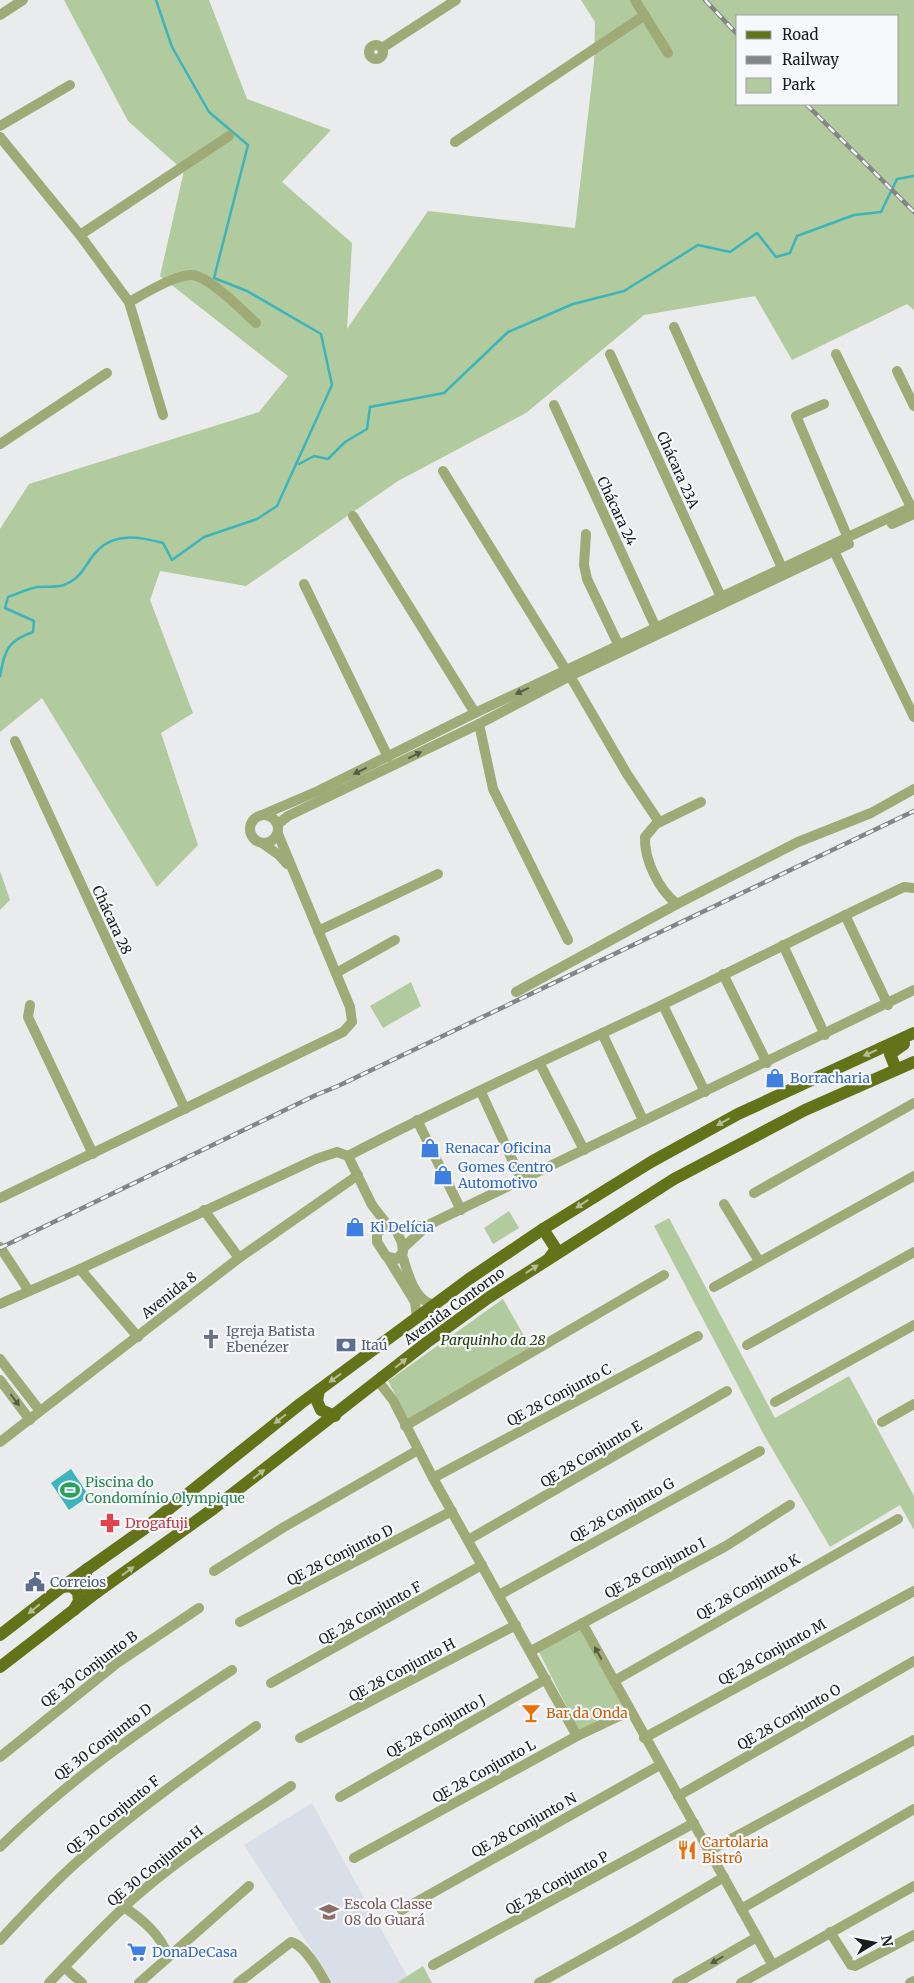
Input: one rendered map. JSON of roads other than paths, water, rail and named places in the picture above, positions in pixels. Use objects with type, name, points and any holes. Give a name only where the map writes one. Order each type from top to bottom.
[{"type":"main road","points":[[896,1069],[890,1054],[908,1041],[914,1033]]},
{"type":"main road","name":"Avenida Contorno","points":[[0,1635],[62,1587],[144,1529],[319,1390],[418,1318],[469,1278],[543,1229],[651,1162],[738,1114],[914,1033]]},
{"type":"main road","name":"Avenida Contorno","points":[[0,1667],[97,1592],[213,1509],[488,1298],[681,1175],[805,1110],[914,1062]]},
{"type":"main road","points":[[543,1229],[556,1248],[550,1257]]},
{"type":"main road","points":[[319,1390],[317,1401],[321,1410],[335,1416]]},
{"type":"main road","points":[[87,1569],[84,1583],[89,1590],[97,1592]]},
{"type":"main road","points":[[62,1587],[71,1586],[78,1592],[79,1601],[74,1610]]},
{"type":"street","points":[[0,15],[23,0]]},
{"type":"street","points":[[369,57],[380,58],[383,53],[382,48],[456,0]]},
{"type":"street","points":[[635,0],[668,53]]},
{"type":"street","points":[[455,142],[645,15]]},
{"type":"street","points":[[0,126],[70,85]]},
{"type":"street","points":[[80,235],[229,136]]},
{"type":"street","points":[[0,137],[80,235],[129,302],[162,415]]},
{"type":"street","points":[[129,302],[183,276],[198,276],[211,284],[256,323]]},
{"type":"street","points":[[674,327],[782,568]]},
{"type":"street","name":"Chácara 23A","points":[[610,354],[721,597]]},
{"type":"street","points":[[836,354],[913,509]]},
{"type":"street","points":[[897,371],[914,406]]},
{"type":"street","points":[[0,444],[107,373]]},
{"type":"street","points":[[824,404],[796,416],[848,538]]},
{"type":"street","name":"Chácara 24","points":[[554,405],[656,628]]},
{"type":"street","points":[[443,471],[568,673],[627,774],[659,822]]},
{"type":"street","points":[[620,649],[656,628],[782,568],[913,509]]},
{"type":"street","points":[[292,871],[279,855],[255,840],[251,833],[251,825],[255,818],[288,805],[475,713],[568,673],[834,551],[913,509]]},
{"type":"street","points":[[353,516],[475,713]]},
{"type":"street","points":[[586,534],[584,565],[586,579],[620,649]]},
{"type":"street","points":[[834,551],[914,717]]},
{"type":"street","points":[[304,584],[388,757]]},
{"type":"street","points":[[262,843],[272,841],[288,816],[479,724],[568,673]]},
{"type":"street","points":[[479,724],[490,782],[568,940]]},
{"type":"street","name":"Chácara 28","points":[[15,742],[185,1109]]},
{"type":"street","points":[[516,992],[677,904],[798,842],[871,813],[914,790]]},
{"type":"street","points":[[677,904],[663,889],[646,850],[646,834],[659,822],[701,802]]},
{"type":"street","points":[[0,1198],[346,1030],[352,1022],[352,1015],[336,973],[292,871],[274,819],[262,815]]},
{"type":"street","points":[[318,931],[438,874]]},
{"type":"street","points":[[348,1156],[417,1120],[540,1064],[904,887],[913,888]]},
{"type":"street","points":[[845,915],[888,1005]]},
{"type":"street","points":[[336,973],[395,940]]},
{"type":"street","points":[[783,945],[825,1035]]},
{"type":"street","points":[[723,974],[767,1063]]},
{"type":"street","points":[[377,1234],[383,1228],[428,1225],[522,1181],[643,1120],[888,1005],[914,990]]},
{"type":"street","points":[[30,1005],[28,1017],[93,1154]]},
{"type":"street","points":[[663,1005],[705,1092]]},
{"type":"street","points":[[602,1033],[643,1120]]},
{"type":"street","points":[[540,1064],[584,1150]]},
{"type":"street","points":[[480,1092],[522,1181]]},
{"type":"street","points":[[754,1193],[914,1103]]},
{"type":"street","points":[[417,1120],[461,1210]]},
{"type":"street","points":[[0,1304],[80,1269],[204,1210],[324,1156],[337,1152],[348,1156],[358,1175],[372,1205],[380,1248],[415,1302],[418,1318]]},
{"type":"street","name":"Avenida 8","points":[[0,1442],[239,1258],[358,1175]]},
{"type":"street","points":[[714,1287],[914,1176]]},
{"type":"street","points":[[724,1204],[759,1261]]},
{"type":"street","points":[[372,1205],[392,1228],[417,1292],[429,1304],[434,1305]]},
{"type":"street","points":[[204,1210],[239,1258]]},
{"type":"street","points":[[388,1258],[397,1259],[428,1225]]},
{"type":"street","points":[[0,1247],[29,1291]]},
{"type":"street","points":[[747,1345],[914,1252]]},
{"type":"street","points":[[80,1269],[138,1337]]},
{"type":"street","points":[[405,1426],[664,1276]]},
{"type":"street","points":[[775,1402],[914,1325]]},
{"type":"street","name":"QE 28 Conjunto C","points":[[433,1478],[698,1336]]},
{"type":"street","points":[[0,1359],[40,1411]]},
{"type":"street","points":[[14,1377],[2,1383],[30,1420]]},
{"type":"street","points":[[378,1381],[393,1400],[433,1478],[531,1651],[576,1736]]},
{"type":"street","name":"QE 28 Conjunto E","points":[[468,1540],[726,1391]]},
{"type":"street","points":[[882,1422],[914,1404]]},
{"type":"street","points":[[214,1571],[284,1527],[418,1450]]},
{"type":"street","name":"QE 28 Conjunto G","points":[[499,1595],[760,1451]]},
{"type":"street","name":"QE 28 Conjunto I","points":[[531,1651],[726,1546],[790,1505]]},
{"type":"street","name":"QE 28 Conjunto D","points":[[240,1622],[452,1511]]},
{"type":"street","name":"QE 28 Conjunto K","points":[[614,1681],[898,1519]]},
{"type":"street","name":"QE 28 Conjunto F","points":[[271,1683],[482,1566]]},
{"type":"street","name":"QE 28 Conjunto M","points":[[644,1738],[914,1591]]},
{"type":"street","name":"QE 30 Conjunto B","points":[[0,1757],[117,1663],[199,1608]]},
{"type":"street","points":[[582,1623],[644,1738],[694,1823],[772,1964]]},
{"type":"street","name":"QE 28 Conjunto H","points":[[300,1738],[516,1625]]},
{"type":"street","name":"QE 28 Conjunto O","points":[[678,1796],[914,1661]]},
{"type":"street","name":"QE 30 Conjunto D","points":[[0,1847],[52,1798],[97,1762],[155,1719],[232,1670]]},
{"type":"street","name":"QE 28 Conjunto J","points":[[340,1797],[546,1679]]},
{"type":"street","name":"QE 28 Conjunto L","points":[[354,1858],[576,1736],[630,1711]]},
{"type":"street","name":"QE 30 Conjunto F","points":[[0,1940],[46,1891],[96,1845],[162,1792],[256,1726]]},
{"type":"street","points":[[709,1851],[914,1740]]},
{"type":"street","name":"QE 28 Conjunto N","points":[[402,1910],[660,1765]]},
{"type":"street","name":"QE 30 Conjunto H","points":[[49,1983],[124,1907],[162,1875],[210,1839],[291,1786]]},
{"type":"street","points":[[741,1909],[914,1809]]},
{"type":"street","name":"QE 28 Conjunto P","points":[[433,1965],[694,1823]]},
{"type":"street","points":[[539,1983],[633,1931],[724,1877]]},
{"type":"street","points":[[139,1983],[249,1886]]},
{"type":"street","points":[[741,1983],[830,1932],[913,1890]]},
{"type":"street","points":[[124,1907],[142,1920],[154,1933],[163,1944],[168,1956]]},
{"type":"street","points":[[830,1932],[851,1965],[855,1966],[914,1935]]},
{"type":"street","points":[[677,1983],[757,1937]]},
{"type":"street","points":[[238,1983],[291,1942],[297,1944],[326,1983]]},
{"type":"street","points":[[64,1967],[82,1983]]},
{"type":"street","points":[[910,1983],[914,1981]]},
{"type":"water","name":"Piscina do Condomínio Olympique","points":[[71,1469],[89,1496],[69,1510],[51,1483]]},
{"type":"waterway","points":[[0,676],[6,653],[12,643],[24,635],[33,632],[34,621],[5,608],[8,597],[33,588],[58,586],[71,582],[80,574],[93,555],[105,544],[113,540],[138,538],[163,543],[172,560],[204,537],[257,519],[277,506],[332,385],[321,334],[247,291],[214,278],[248,145],[209,112],[172,47],[156,0]]},
{"type":"waterway","points":[[299,464],[314,456],[328,459],[345,442],[367,429],[370,407],[444,393],[508,332],[573,304],[624,291],[698,245],[730,252],[757,233],[776,257],[790,253],[797,236],[854,215],[881,212],[897,179],[914,176]]},
{"type":"railway","points":[[705,0],[736,33]]},
{"type":"railway","points":[[807,105],[914,212]]},
{"type":"railway","points":[[0,1248],[316,1095],[914,811]]},
{"type":"place","name":"Borracharia","points":[[775,1078]]},
{"type":"place","name":"Renacar Oficina","points":[[430,1148]]},
{"type":"place","name":"Gomes Centro Automotivo","points":[[443,1175]]},
{"type":"place","name":"Ki Delícia","points":[[355,1227]]},
{"type":"place","name":"Igreja Batista Ebenézer","points":[[211,1339]]},
{"type":"place","name":"Itaú","points":[[346,1345]]},
{"type":"place","name":"Piscina do Condomínio Olympique","points":[[70,1490]]},
{"type":"place","name":"Drogafuji","points":[[110,1523]]},
{"type":"place","name":"Correios","points":[[35,1582]]},
{"type":"place","name":"Bar da Onda","points":[[531,1713]]},
{"type":"place","name":"Cartolaria Bistrô","points":[[687,1850]]},
{"type":"place","name":"Escola Classe 08 do Guará","points":[[329,1912]]},
{"type":"place","name":"DonaDeCasa","points":[[137,1952]]},
{"type":"park label","name":"Parquinho da 28","points":[[493,1340]]}]
